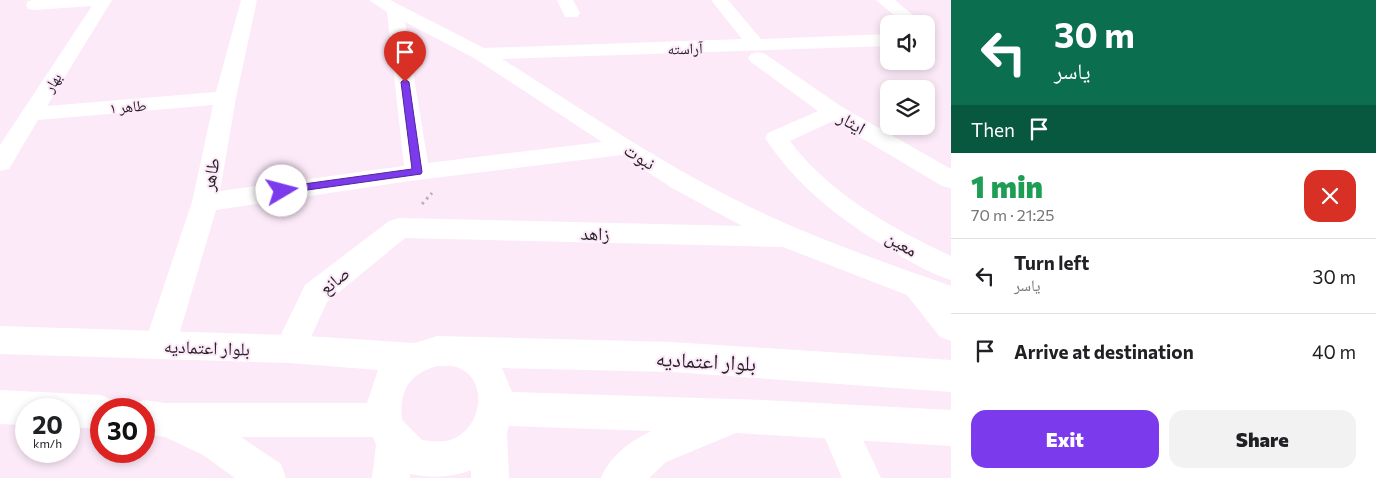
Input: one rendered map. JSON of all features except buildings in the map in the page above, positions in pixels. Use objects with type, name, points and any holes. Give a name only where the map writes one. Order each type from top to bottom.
[{"type":"street","points":[[34,5],[99,0]]},
{"type":"street","name":"بهار","points":[[0,162],[104,0]]},
{"type":"street","name":"طاهر","points":[[160,345],[205,202],[224,98],[249,0]]},
{"type":"street","name":"ایثار","points":[[719,0],[757,52],[834,112],[951,180]]},
{"type":"street","points":[[884,0],[902,15]]},
{"type":"street","points":[[905,0],[909,15]]},
{"type":"street","points":[[386,5],[417,172]]},
{"type":"street","name":"نبوت","points":[[386,5],[481,54],[625,147],[712,199],[790,238],[951,299]]},
{"type":"street","name":"آراسته","points":[[481,54],[757,52],[880,41]]},
{"type":"street","name":"طاهر ۱","points":[[32,114],[224,98]]},
{"type":"street","name":"معین","points":[[834,112],[776,138],[783,150],[807,175],[856,214],[889,237],[951,269]]},
{"type":"street","points":[[205,202],[417,172],[625,147]]},
{"type":"street","name":"زاهد","points":[[399,228],[790,238]]},
{"type":"street","name":"صانع","points":[[290,349],[316,294],[399,228]]},
{"type":"street","points":[[917,287],[951,327]]},
{"type":"street","name":"بلوار اعتمادیه","points":[[0,340],[290,349],[414,358]]},
{"type":"street","points":[[391,478],[390,431],[384,395],[395,373],[414,358],[437,351],[461,353],[481,365],[494,384],[490,478]]},
{"type":"street","name":"بلوار اعتمادیه","points":[[461,353],[672,357],[951,376]]},
{"type":"street","points":[[0,407],[15,408]]},
{"type":"street","points":[[493,421],[763,417],[951,428]]},
{"type":"street","points":[[620,478],[653,449],[705,426],[763,417]]},
{"type":"street","points":[[155,418],[390,431],[417,458],[444,461],[470,452],[493,421]]},
{"type":"street","points":[[155,418],[216,442],[266,478]]},
{"type":"street","points":[[836,422],[862,478]]},
{"type":"path","points":[[399,228],[456,168]]},
{"type":"route","points":[[282,191],[417,172],[405,82]]}]
